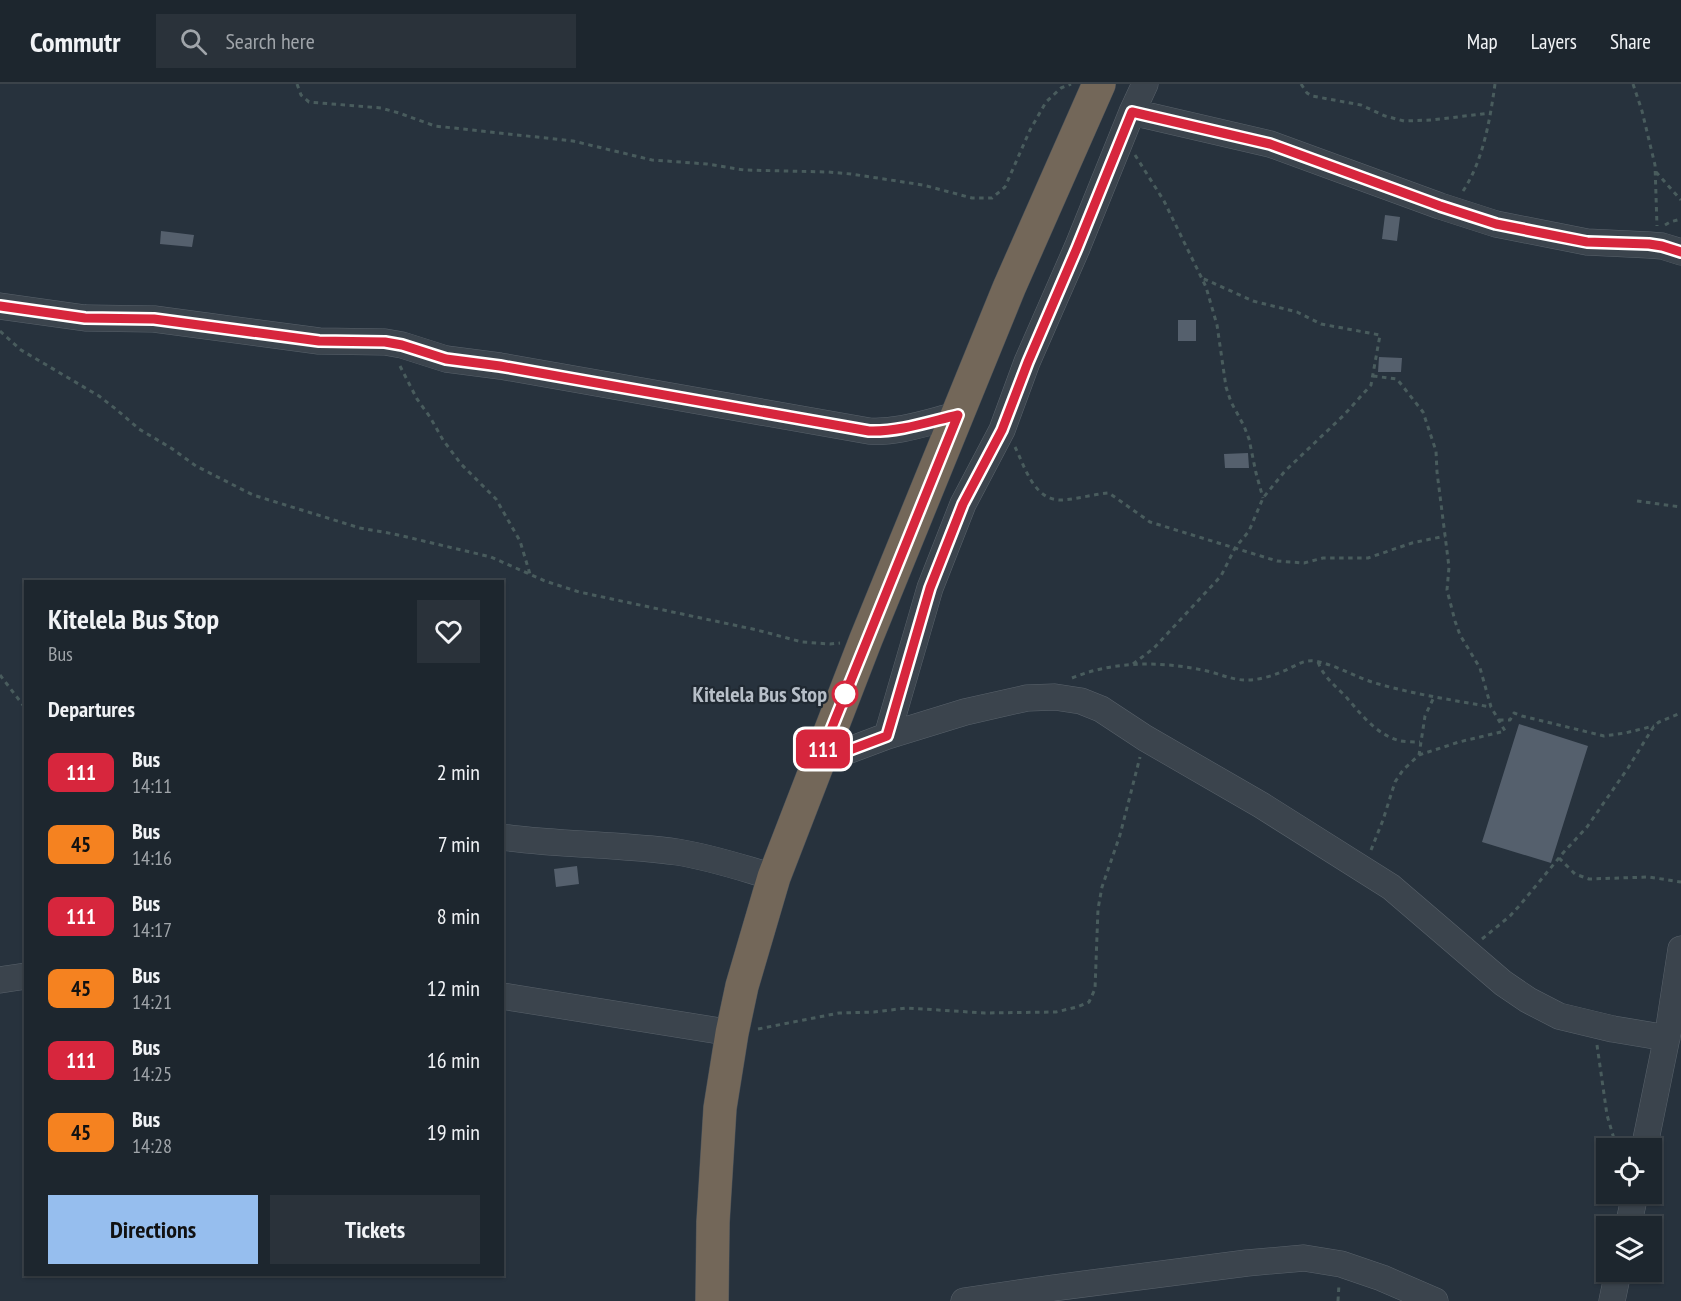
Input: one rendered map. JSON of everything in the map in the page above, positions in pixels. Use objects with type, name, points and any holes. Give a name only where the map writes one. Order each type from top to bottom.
[{"type":"highway","points":[[712,1301],[712,1222],[720,1108],[742,986],[774,877],[866,639],[1009,288],[1099,84]]},
{"type":"street","points":[[887,736],[930,588],[963,504],[1004,424],[1145,84]]},
{"type":"street","points":[[1132,112],[1270,144],[1496,224],[1587,242],[1649,244],[1681,252]]},
{"type":"street","points":[[0,306],[85,318],[162,320],[319,341],[385,342],[446,359],[510,368],[869,431],[899,430],[958,415]]},
{"type":"street","points":[[818,762],[887,736],[965,712],[1027,698],[1055,697],[1082,701],[1101,709],[1145,738],[1261,805],[1391,887],[1503,983],[1528,1000],[1558,1016],[1613,1029],[1667,1038]]},
{"type":"street","points":[[504,837],[678,852],[774,877]]},
{"type":"street","points":[[1646,1138],[1667,1038],[1681,949]]},
{"type":"street","points":[[0,980],[24,976]]},
{"type":"street","points":[[504,996],[732,1033]]},
{"type":"street","points":[[964,1301],[1247,1263],[1304,1258],[1341,1264],[1382,1278],[1435,1301]]},
{"type":"street","points":[[1612,1301],[1616,1282]]},
{"type":"path","points":[[297,84],[302,95],[309,102],[381,108],[399,112],[435,126],[573,141],[652,160],[707,164],[744,170],[851,174],[923,185],[972,198],[992,198],[1005,187],[1030,130],[1046,102],[1061,88],[1071,84]]},
{"type":"path","points":[[1301,84],[1312,96],[1346,100],[1404,121],[1490,113]]},
{"type":"path","points":[[1447,208],[1468,183],[1483,143],[1495,84]]},
{"type":"path","points":[[1633,84],[1647,129],[1655,171],[1657,230]]},
{"type":"path","points":[[1122,137],[1164,201],[1202,278],[1214,310],[1226,387],[1244,426],[1263,498]]},
{"type":"path","points":[[1655,171],[1681,200]]},
{"type":"path","points":[[1132,664],[1161,641],[1221,576],[1235,548],[1249,531],[1263,498],[1285,471],[1344,415],[1371,385],[1373,376],[1380,335],[1321,324],[1297,312],[1253,301],[1202,278]]},
{"type":"path","points":[[0,331],[21,350],[99,396],[139,429],[196,466],[253,495],[360,528],[491,557],[579,592],[757,630],[802,642],[830,645],[866,639]]},
{"type":"path","points":[[385,342],[443,440],[461,464],[496,499],[520,541],[530,574]]},
{"type":"path","points":[[1364,870],[1395,782],[1403,770],[1419,755],[1472,738],[1505,731],[1491,707],[1480,668],[1460,635],[1455,621],[1448,591],[1449,567],[1436,451],[1428,425],[1423,412],[1397,379],[1373,376]]},
{"type":"path","points":[[1004,424],[1028,475],[1037,489],[1049,498],[1061,500],[1109,493],[1150,522],[1277,561],[1304,563],[1323,558],[1368,558],[1412,543],[1445,536]]},
{"type":"path","points":[[1637,501],[1681,507]]},
{"type":"path","points":[[1065,681],[1085,673],[1148,663],[1211,672],[1240,680],[1266,677],[1307,661],[1318,662],[1373,682],[1410,692],[1491,707]]},
{"type":"path","points":[[1318,662],[1329,681],[1375,727],[1398,740],[1421,742]]},
{"type":"path","points":[[0,675],[24,706]]},
{"type":"path","points":[[1419,755],[1425,716],[1434,697]]},
{"type":"path","points":[[1499,720],[1510,720],[1514,713],[1604,736],[1653,726],[1681,713]]},
{"type":"path","points":[[1467,952],[1510,916],[1587,827],[1628,768],[1653,726]]},
{"type":"path","points":[[732,1033],[839,1012],[874,1012],[907,1008],[985,1013],[1056,1012],[1089,1002],[1095,989],[1098,909],[1102,887],[1120,834],[1145,738]]},
{"type":"path","points":[[1559,858],[1575,874],[1584,878],[1595,880],[1657,877],[1681,882]]},
{"type":"path","points":[[1585,1022],[1596,1043],[1606,1115],[1613,1138]]},
{"type":"building","points":[[1385,215],[1400,217],[1397,241],[1382,239]]},
{"type":"building","points":[[161,231],[194,235],[192,247],[160,244]]},
{"type":"building","points":[[1178,320],[1196,320],[1196,341],[1178,341]]},
{"type":"building","points":[[1379,357],[1402,358],[1401,372],[1378,372]]},
{"type":"building","points":[[1248,453],[1249,468],[1225,468],[1224,454]]},
{"type":"building","points":[[1519,724],[1588,746],[1551,863],[1482,842]]},
{"type":"building","points":[[577,866],[579,884],[556,887],[554,869]]},
{"type":"bus line","name":"111","points":[[0,306],[85,318],[154,319],[319,341],[393,343],[446,359],[500,366],[869,431],[899,430],[958,415],[818,762],[887,736],[930,588],[963,504],[1002,430],[1132,112],[1270,144],[1496,224],[1587,242],[1649,244],[1681,252]]},
{"type":"place","name":"Kitelela Bus Stop","points":[[845,694]]}]
